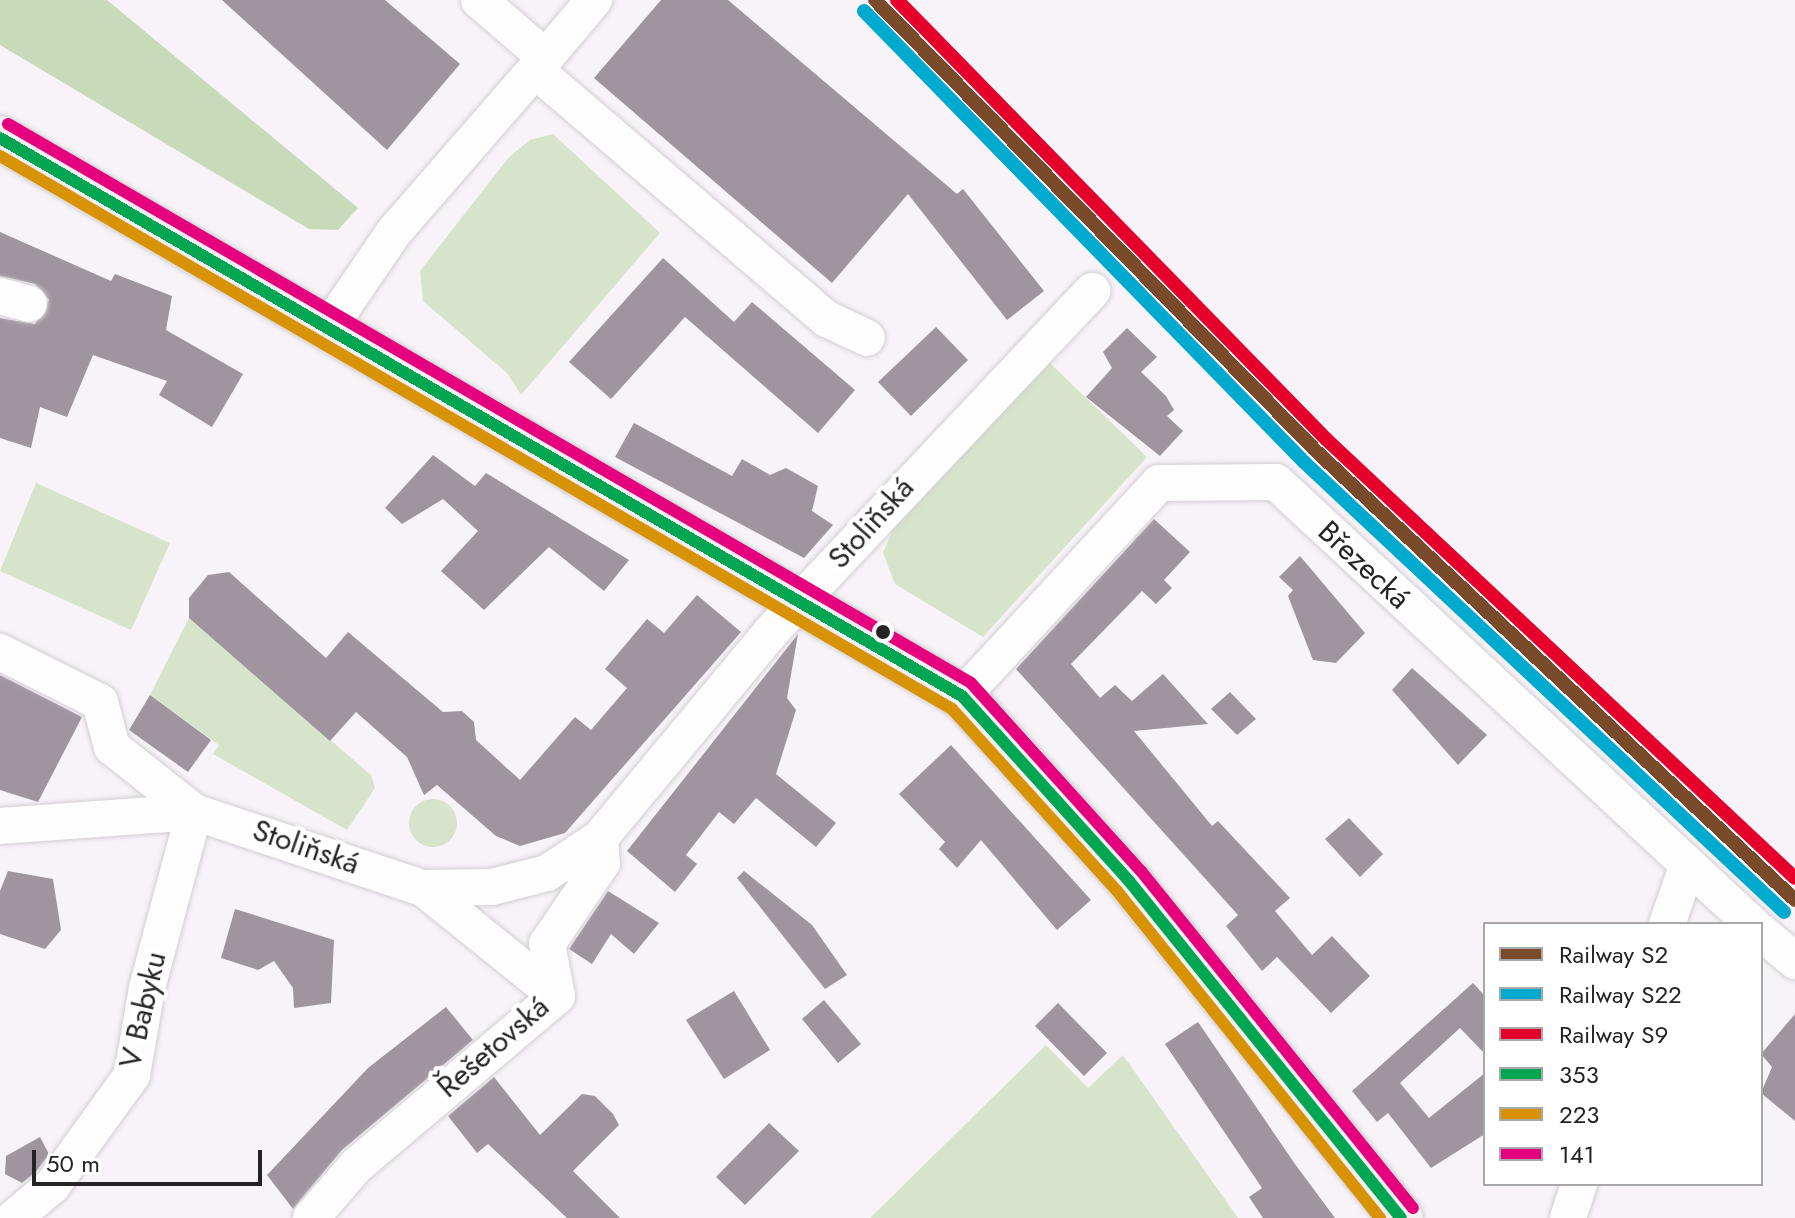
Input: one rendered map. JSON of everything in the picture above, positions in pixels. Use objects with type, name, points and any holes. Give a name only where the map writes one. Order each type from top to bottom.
[{"type":"main road","points":[[0,138],[802,599],[962,696],[1129,881],[1401,1218]]},
{"type":"street","points":[[479,0],[540,64],[827,319],[867,338]]},
{"type":"street","points":[[330,326],[394,232],[594,0]]},
{"type":"street","name":"Stoliňská","points":[[0,826],[194,812],[423,888],[492,887],[547,873],[600,838],[802,599],[1092,291]]},
{"type":"street","name":"Březecká","points":[[962,696],[1159,483],[1276,482],[1750,922]]},
{"type":"street","points":[[0,652],[100,702],[112,747],[194,812]]},
{"type":"street","name":"V Babyku","points":[[14,1218],[52,1186],[132,1075],[147,988],[194,812]]},
{"type":"street","points":[[557,996],[547,944],[602,863],[600,838]]},
{"type":"street","points":[[1668,922],[1687,867]]},
{"type":"street","name":"Řešetovská","points":[[311,1218],[356,1166],[557,996],[423,888]]},
{"type":"street","points":[[1763,934],[1795,961]]},
{"type":"street","points":[[1568,1218],[1578,1186]]},
{"type":"green space","points":[[0,0],[107,0],[358,208],[338,230],[309,229],[0,45]]},
{"type":"green space","points":[[553,134],[660,233],[521,395],[507,373],[423,301],[420,271],[509,157],[530,140]]},
{"type":"green space","points":[[1050,363],[1147,457],[983,637],[895,584],[883,553],[899,514]]},
{"type":"green space","points":[[36,483],[170,543],[131,630],[0,571]]},
{"type":"green space","points":[[189,618],[371,775],[375,788],[347,830],[213,754],[219,745],[150,695]]},
{"type":"green space","points":[[433,799],[450,806],[457,823],[450,840],[433,847],[416,840],[409,823],[416,806]]},
{"type":"green space","points":[[1046,1045],[1088,1088],[1123,1055],[1238,1218],[870,1218]]},
{"type":"building","points":[[222,0],[385,0],[460,64],[387,150]]},
{"type":"building","points":[[661,0],[728,0],[957,194],[963,189],[1044,291],[1007,320],[908,194],[832,283],[594,78]]},
{"type":"building","points":[[0,232],[111,281],[115,274],[172,296],[166,330],[243,374],[212,427],[159,395],[167,381],[93,355],[67,417],[40,407],[31,448],[0,438],[0,318],[35,324],[49,300],[35,284],[0,276]]},
{"type":"building","points":[[663,258],[734,322],[752,302],[855,390],[818,433],[685,317],[611,399],[569,362]]},
{"type":"building","points":[[936,327],[968,360],[911,416],[878,382]]},
{"type":"building","points":[[1127,328],[1157,357],[1141,372],[1166,396],[1174,410],[1167,416],[1183,431],[1160,456],[1086,397],[1112,368],[1103,352]]},
{"type":"building","points":[[634,423],[732,476],[742,459],[770,475],[786,468],[818,486],[812,511],[833,525],[804,558],[615,457]]},
{"type":"building","points":[[433,455],[475,486],[486,473],[629,560],[604,591],[549,547],[484,610],[441,571],[478,531],[443,499],[402,524],[385,508]]},
{"type":"building","points":[[1154,519],[1190,552],[1164,580],[1172,588],[1156,604],[1142,591],[1071,664],[1100,698],[1115,685],[1132,701],[1163,674],[1208,724],[1134,731],[1212,826],[1218,821],[1290,898],[1275,911],[1312,955],[1332,936],[1370,976],[1331,1013],[1277,957],[1262,971],[1226,926],[1238,915],[1016,669]]},
{"type":"building","points":[[1300,556],[1365,633],[1336,663],[1313,660],[1288,596],[1293,590],[1279,577]]},
{"type":"building","points":[[229,572],[326,658],[348,632],[443,712],[462,711],[474,722],[476,740],[520,780],[575,717],[591,730],[627,688],[605,669],[647,619],[664,633],[697,595],[741,632],[565,833],[520,846],[496,836],[437,785],[424,795],[407,757],[356,712],[330,741],[189,618],[189,598],[208,575]]},
{"type":"building","points":[[798,634],[787,698],[796,710],[776,774],[836,823],[816,847],[756,798],[734,824],[719,812],[686,855],[697,864],[675,892],[627,851]]},
{"type":"building","points":[[1412,668],[1487,735],[1458,765],[1392,690]]},
{"type":"building","points":[[0,675],[82,717],[38,802],[0,790]]},
{"type":"building","points":[[1230,692],[1256,719],[1237,735],[1211,709]]},
{"type":"building","points":[[150,695],[211,740],[188,772],[129,730]]},
{"type":"building","points":[[951,745],[1091,900],[1057,930],[981,840],[957,868],[939,849],[945,842],[899,794]]},
{"type":"building","points":[[1349,818],[1383,854],[1360,877],[1325,839]]},
{"type":"building","points":[[8,871],[53,879],[61,930],[45,949],[0,934],[0,891]]},
{"type":"building","points":[[744,871],[812,925],[847,975],[825,989],[737,878]]},
{"type":"building","points":[[608,891],[659,923],[634,954],[611,934],[592,964],[569,949]]},
{"type":"building","points":[[235,909],[334,940],[331,1003],[294,1008],[293,988],[274,961],[258,970],[221,958]]},
{"type":"building","points":[[1473,983],[1483,994],[1483,1052],[1460,1028],[1400,1083],[1429,1118],[1483,1075],[1483,1135],[1431,1168],[1388,1113],[1377,1122],[1352,1091]]},
{"type":"building","points":[[734,991],[770,1050],[724,1079],[686,1020]]},
{"type":"building","points":[[824,1000],[861,1044],[838,1063],[802,1019]]},
{"type":"building","points":[[1058,1003],[1107,1053],[1084,1076],[1035,1026]]},
{"type":"building","points":[[446,1007],[473,1040],[342,1150],[293,1209],[267,1175],[368,1068]]},
{"type":"building","points":[[1795,1014],[1795,1121],[1763,1095],[1772,1067],[1763,1052]]},
{"type":"building","points":[[1198,1022],[1335,1218],[1263,1218],[1249,1197],[1262,1188],[1165,1044]]},
{"type":"building","points":[[494,1077],[540,1135],[582,1094],[595,1096],[613,1114],[619,1125],[573,1171],[620,1218],[567,1218],[488,1144],[477,1153],[448,1116]]},
{"type":"building","points":[[769,1123],[799,1151],[745,1205],[716,1177]]},
{"type":"building","points":[[40,1137],[49,1154],[36,1172],[22,1183],[5,1174],[6,1156]]},
{"type":"rail line","name":"S2","points":[[875,0],[1315,450],[1795,900]]},
{"type":"rail line","name":"S9","points":[[897,0],[1326,439],[1795,878]]},
{"type":"rail line","name":"S22","points":[[864,11],[1304,462],[1784,912]]},
{"type":"transit line","name":"141","points":[[8,124],[971,683],[1141,871],[1413,1208]]},
{"type":"transit line","name":"353","points":[[0,138],[962,696],[1129,881],[1401,1218]]},
{"type":"transit line","name":"223","points":[[0,156],[952,709],[1117,891],[1380,1218]]}]
